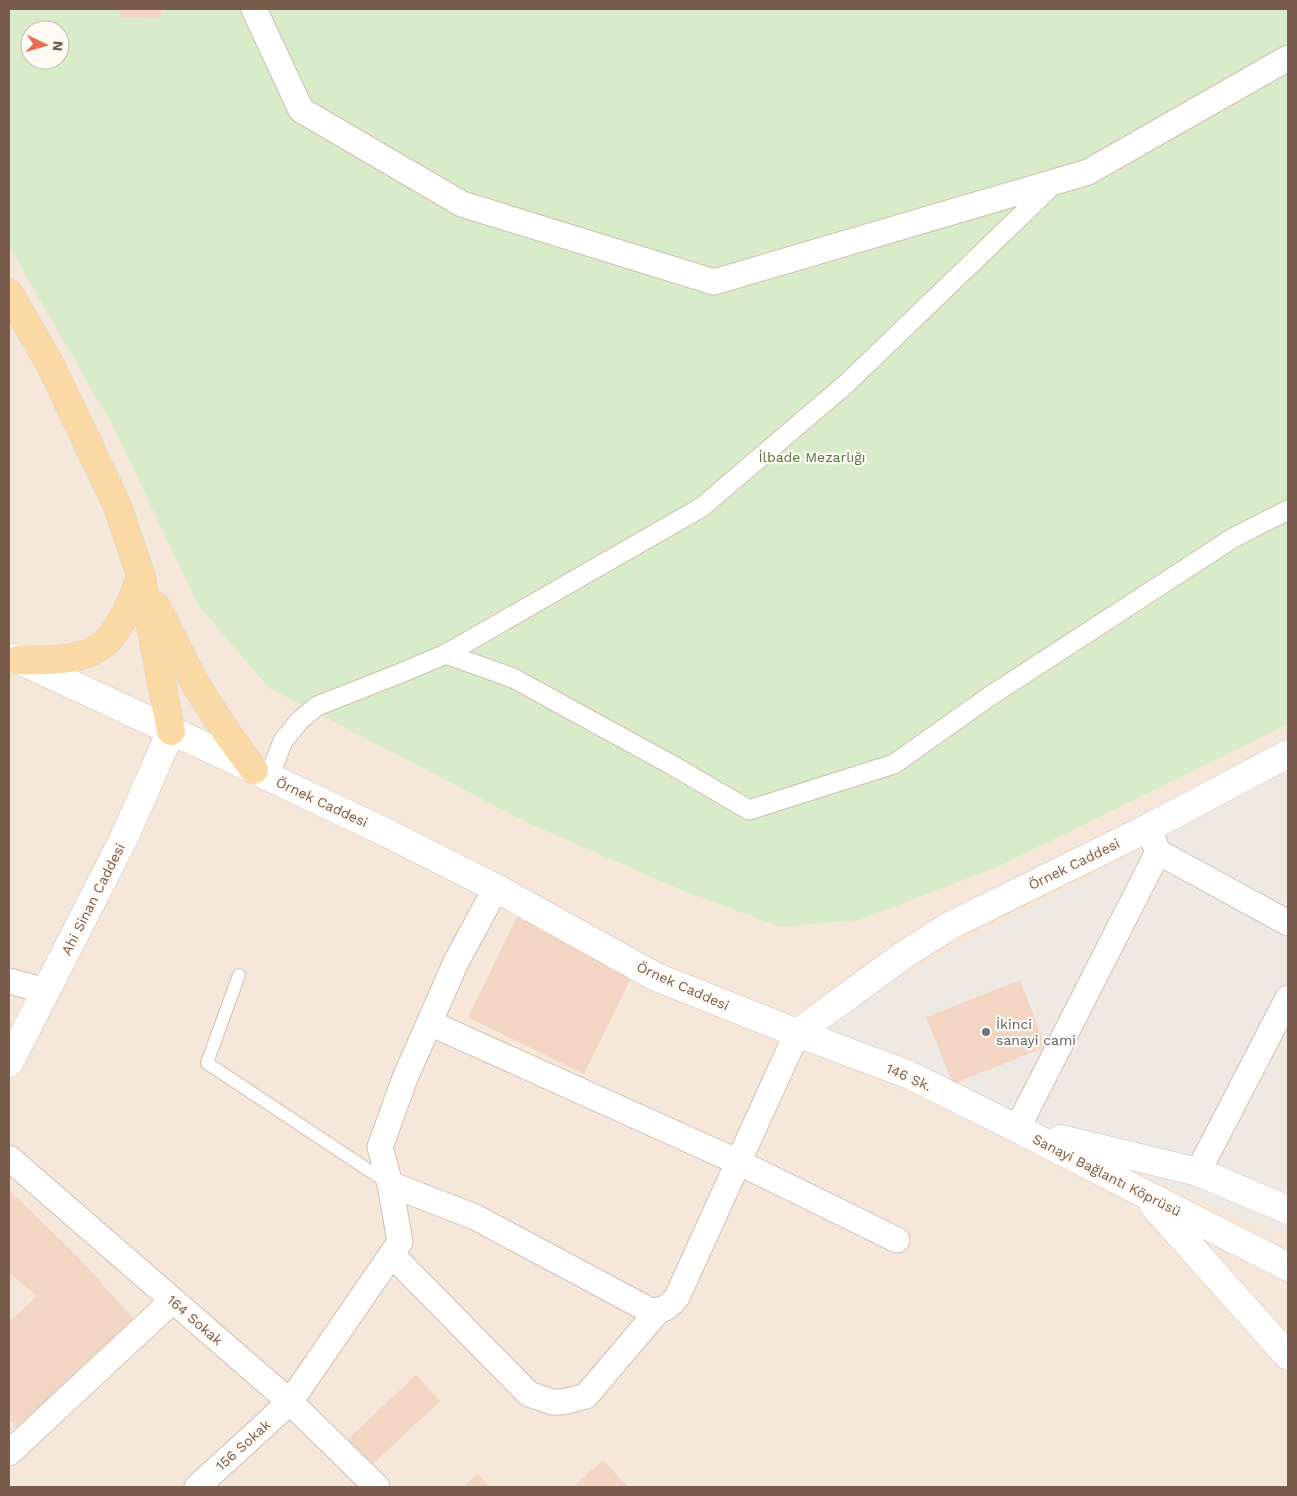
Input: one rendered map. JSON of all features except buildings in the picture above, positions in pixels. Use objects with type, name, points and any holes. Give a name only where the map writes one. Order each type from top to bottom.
[{"type":"main road","points":[[9,293],[50,364],[117,505],[140,576],[171,731]]},
{"type":"main road","points":[[13,658],[49,661],[72,659],[93,652],[111,638],[128,609],[140,576]]},
{"type":"main road","points":[[140,576],[197,687],[227,733],[261,773]]},
{"type":"main road","name":"Örnek Caddesi","points":[[13,658],[389,834],[496,888],[656,976],[797,1033],[905,954],[951,925],[1153,840],[1288,754]]},
{"type":"main road","name":"Ahi Sinan Caddesi","points":[[9,1064],[124,838],[171,731]]},
{"type":"main road","name":"146 Sk.","points":[[797,1033],[907,1074],[1018,1129]]},
{"type":"main road","name":"Sanayi Bağlantı Köprüsü","points":[[1018,1129],[1198,1172],[1288,1210]]},
{"type":"main road","name":"Sanayi Bağlantı Köprüsü","points":[[1018,1129],[1288,1268]]},
{"type":"main road","points":[[1143,1193],[1288,1356]]},
{"type":"street","points":[[254,9],[301,110],[462,204],[714,282],[1088,172],[1288,58]]},
{"type":"street","points":[[261,773],[300,720],[317,706],[446,654],[702,507],[846,384],[1058,180]]},
{"type":"street","points":[[446,654],[513,678],[672,765],[749,810],[894,764],[990,696],[1224,543],[1288,510]]},
{"type":"street","points":[[1018,1129],[1153,840],[1288,923]]},
{"type":"street","name":"156 Sokak","points":[[197,1487],[290,1402],[400,1242],[390,1184],[380,1147],[405,1078],[456,962],[496,888]]},
{"type":"street","points":[[9,981],[46,992]]},
{"type":"street","points":[[1198,1172],[1288,998]]},
{"type":"street","points":[[430,1023],[738,1162],[897,1240]]},
{"type":"street","points":[[392,1255],[530,1394],[552,1402],[563,1402],[586,1396],[667,1304],[738,1162],[797,1033]]},
{"type":"street","name":"164 Sokak","points":[[9,1158],[290,1402],[377,1487]]},
{"type":"street","points":[[390,1184],[475,1217],[649,1310],[667,1304]]},
{"type":"street","points":[[9,1453],[172,1300]]},
{"type":"lane","points":[[239,975],[207,1062],[390,1184]]},
{"type":"shaded area","points":[[9,9],[1288,9],[1288,1487],[9,1487]]},
{"type":"shaded area","points":[[1288,771],[1288,1236],[797,1033]]},
{"type":"green space","name":"İlbade Mezarlığı","points":[[9,9],[1288,9],[1288,724],[995,868],[859,920],[781,927],[686,892],[530,824],[269,688],[199,606],[112,425],[9,246]]},
{"type":"place","name":"İkinci sanayi cami","points":[[986,1032]]}]
